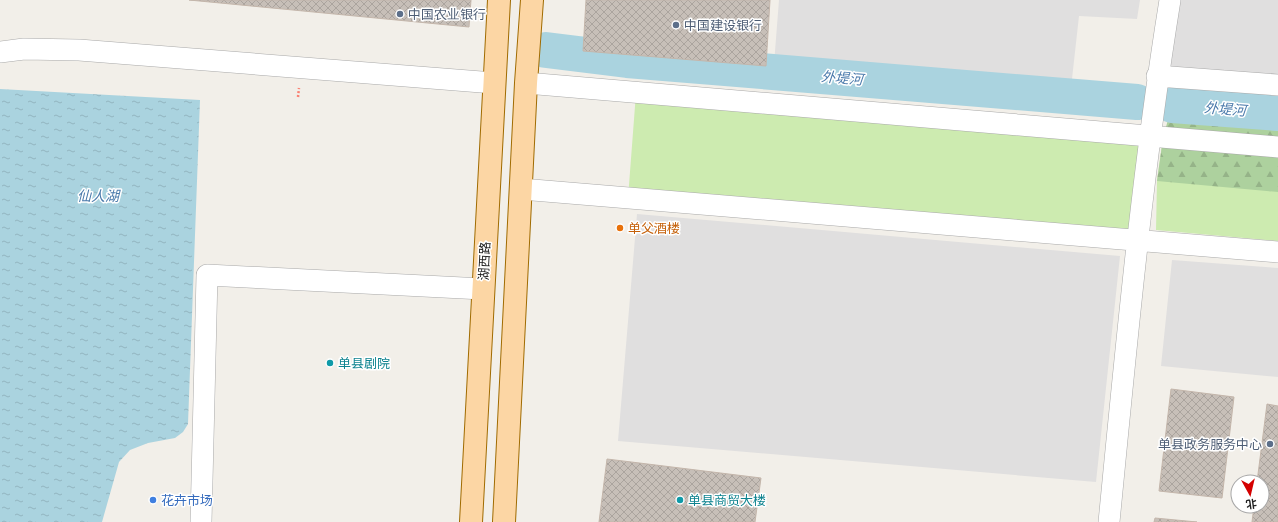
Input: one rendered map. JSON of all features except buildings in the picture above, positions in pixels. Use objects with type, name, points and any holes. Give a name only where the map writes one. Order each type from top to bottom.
[{"type":"main road","name":"湖西路","points":[[471,522],[498,0]]},
{"type":"main road","points":[[504,522],[526,83],[532,0]]},
{"type":"street","points":[[1109,522],[1137,240],[1149,137],[1170,0]]},
{"type":"street","points":[[0,52],[24,49],[79,50],[494,82]]},
{"type":"street","points":[[1158,76],[1278,85]]},
{"type":"street","points":[[526,83],[1278,147]]},
{"type":"street","points":[[521,189],[1278,252]]},
{"type":"street","points":[[201,522],[207,275],[482,289]]},
{"type":"shaded area","points":[[779,0],[1140,0],[1137,19],[1079,16],[1071,88],[774,64]]},
{"type":"shaded area","points":[[1177,0],[1278,0],[1278,80],[1164,71]]},
{"type":"shaded area","points":[[637,214],[1120,256],[1096,482],[618,441]]},
{"type":"shaded area","points":[[1172,260],[1278,268],[1278,377],[1161,366]]},
{"type":"green space","points":[[636,93],[1149,137],[1137,240],[628,198]]},
{"type":"green space","points":[[1172,105],[1278,113],[1278,192],[1157,181],[1163,138]]},
{"type":"green space","points":[[1163,138],[1278,147],[1278,241],[1156,230],[1157,181]]},
{"type":"water","name":"仙人湖","points":[[0,89],[200,100],[188,424],[183,432],[175,438],[148,443],[130,450],[119,462],[102,522],[0,522]]},
{"type":"waterway","name":"外堤河","points":[[546,50],[627,60],[1137,102]]},
{"type":"waterway","name":"外堤河","points":[[1172,105],[1278,113]]},
{"type":"place","name":"中国农业银行","points":[[400,14]]},
{"type":"place","name":"中国建设银行","points":[[676,25]]},
{"type":"place","name":"单父酒楼","points":[[620,228]]},
{"type":"place","name":"单县剧院","points":[[330,363]]},
{"type":"place","name":"单县政务服务中心","points":[[1270,444]]},
{"type":"place","name":"花卉市场","points":[[153,500]]},
{"type":"place","name":"单县商贸大楼","points":[[680,500]]}]
